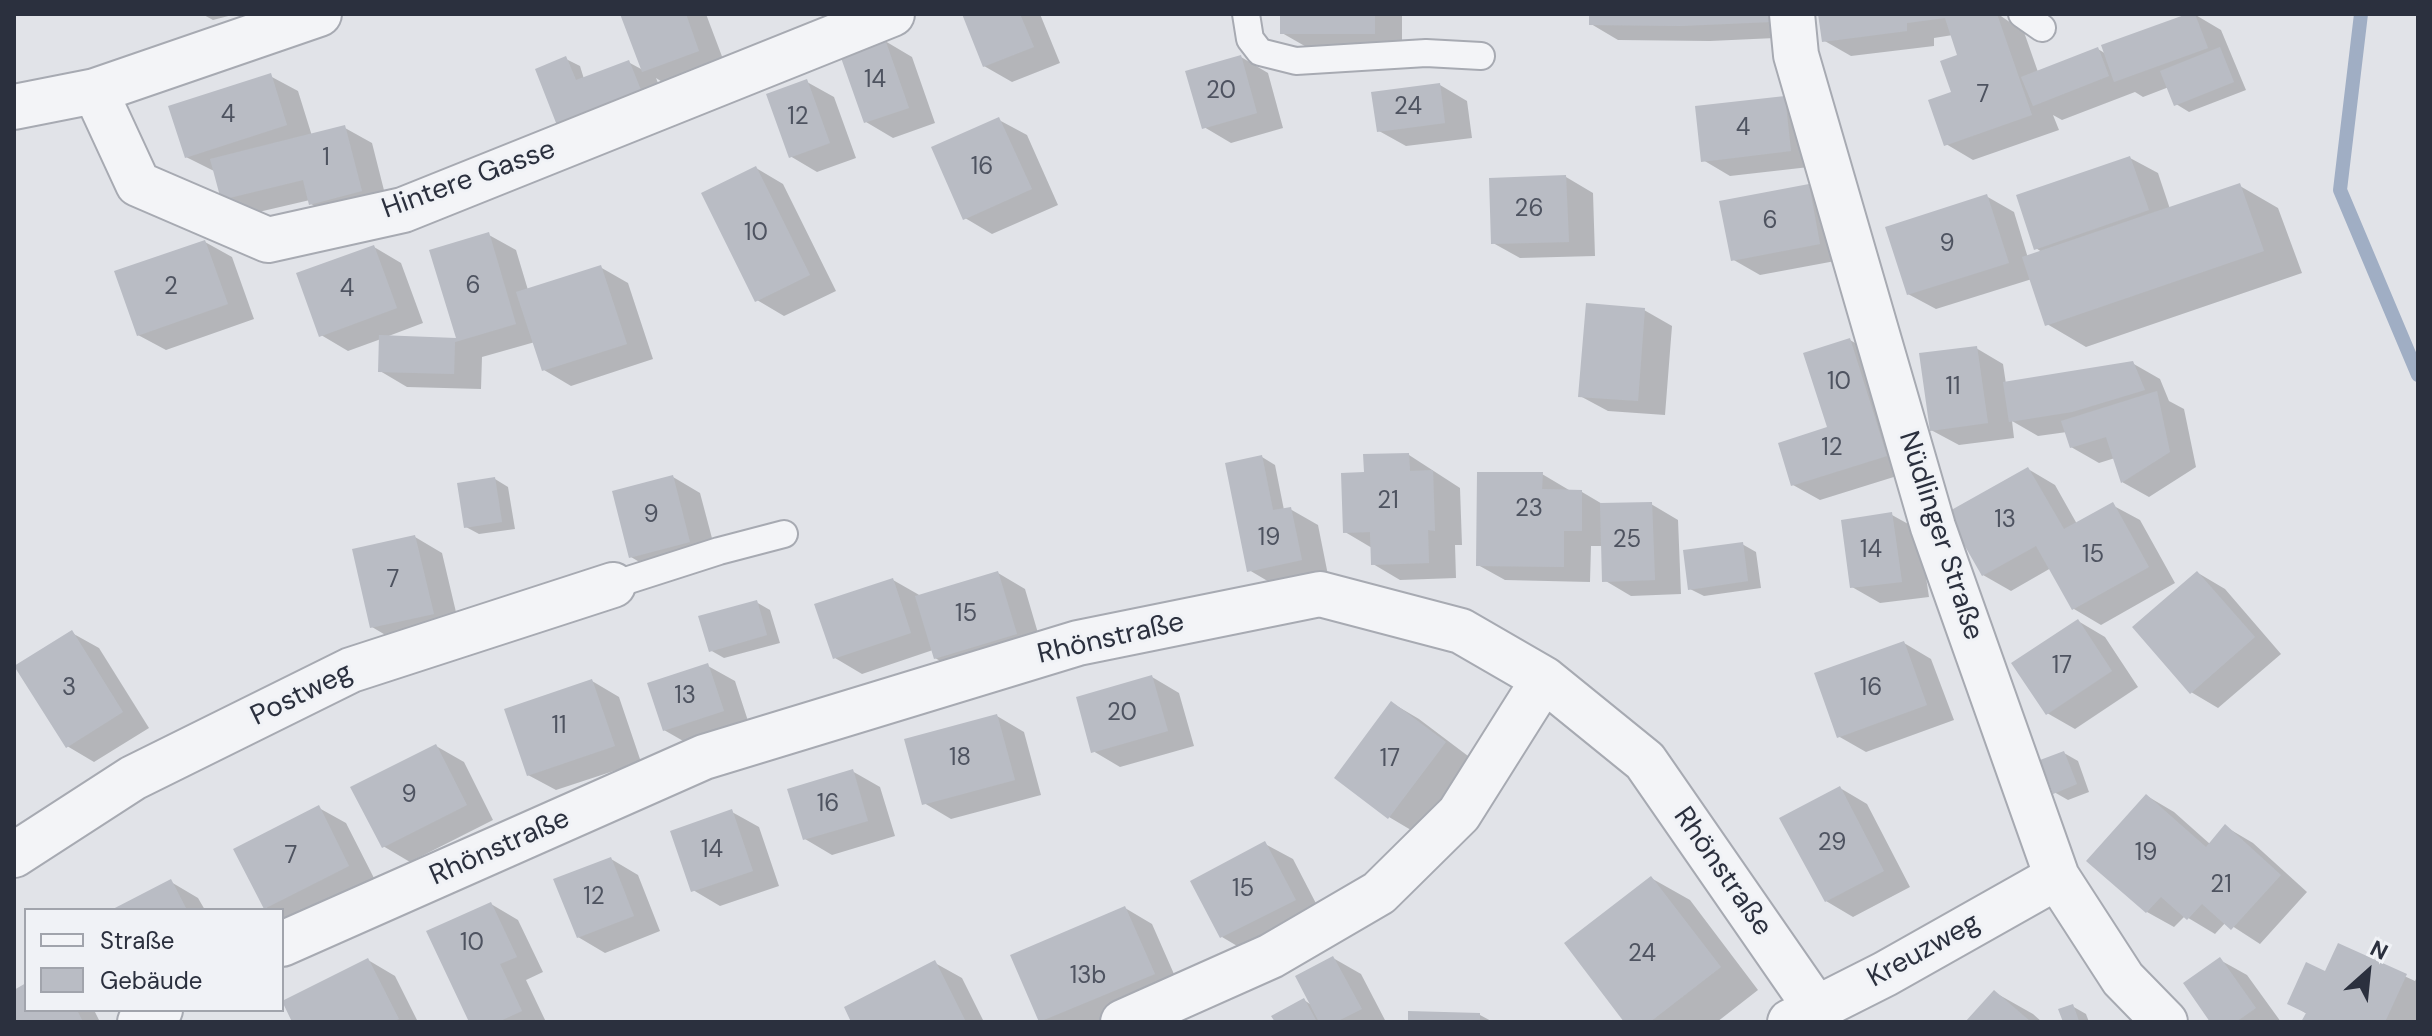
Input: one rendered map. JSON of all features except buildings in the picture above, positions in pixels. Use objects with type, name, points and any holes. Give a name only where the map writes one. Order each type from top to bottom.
[{"type":"street","points":[[14,107],[95,91],[319,14]]},
{"type":"street","name":"Hintere Gasse","points":[[95,91],[138,184],[268,240],[403,210],[892,14]]},
{"type":"street","name":"Nüdlinger Straße","points":[[1792,14],[1796,55],[1933,527],[2057,877],[2123,979],[2165,1022]]},
{"type":"street","name":"Postweg","points":[[14,855],[133,778],[351,670],[613,585]]},
{"type":"street","name":"Rhönstraße","points":[[284,943],[704,757],[1078,643],[1320,594],[1461,631],[1544,679],[1645,761],[1803,1015]]},
{"type":"street","points":[[1123,1022],[1271,956],[1379,893],[1459,814],[1544,679]]},
{"type":"street","name":"Kreuzweg","points":[[1803,1015],[1885,974],[2057,877]]},
{"type":"lane","points":[[1246,14],[1250,39],[1260,52],[1296,61],[1426,53],[1481,56]]},
{"type":"lane","points":[[613,585],[784,534]]},
{"type":"waterway","points":[[2361,14],[2340,190],[2418,375]]}]
